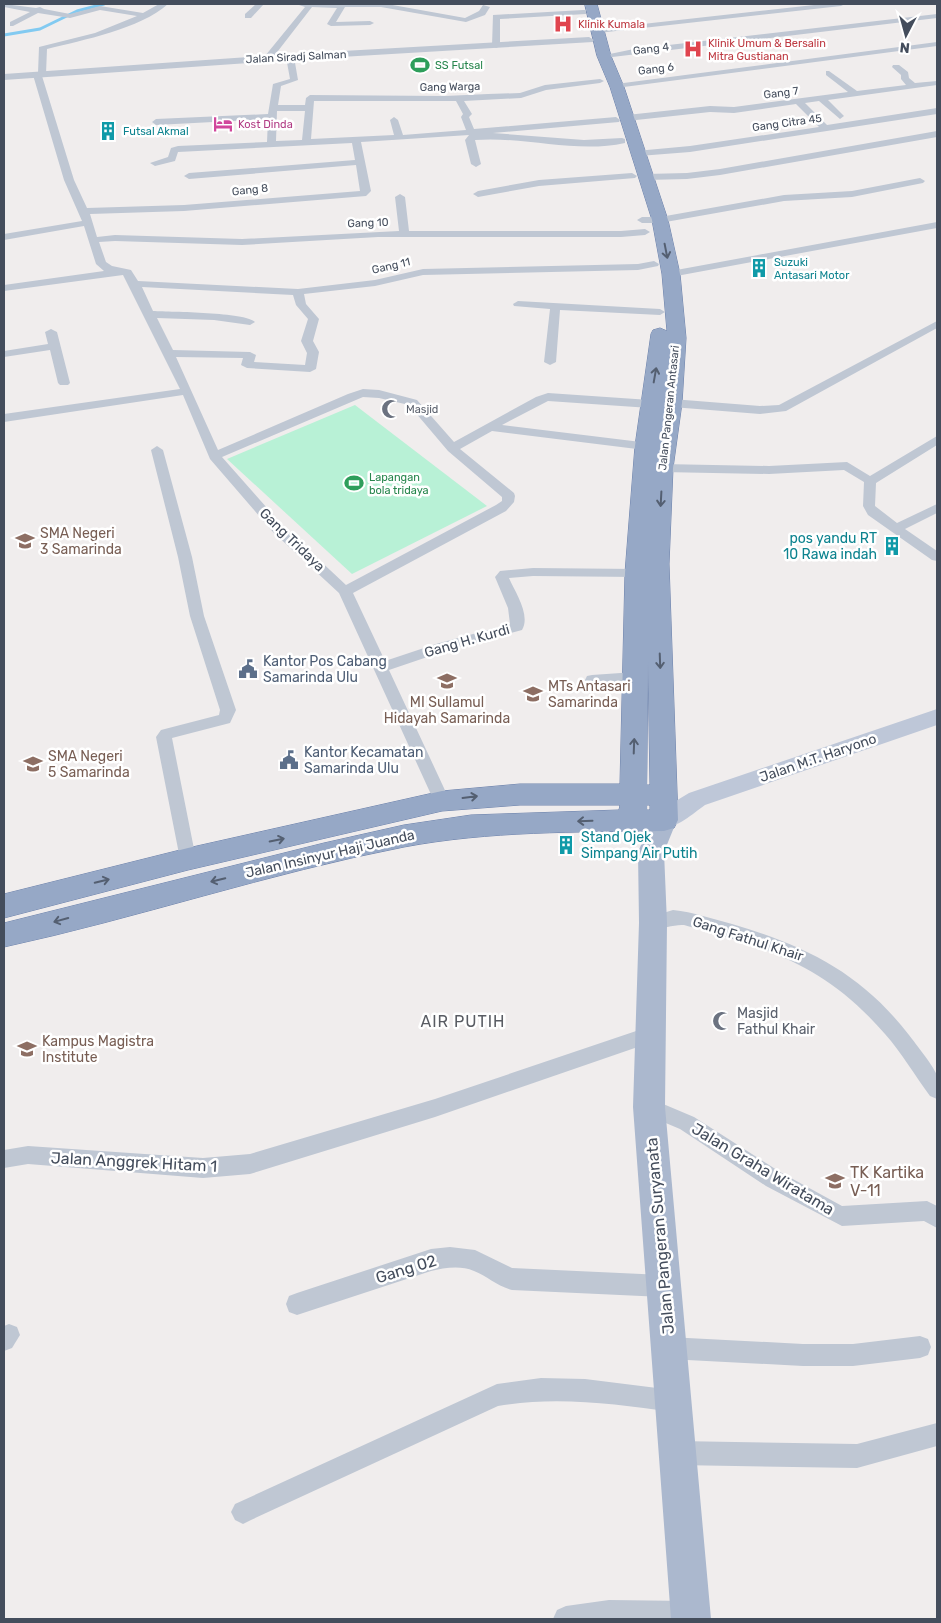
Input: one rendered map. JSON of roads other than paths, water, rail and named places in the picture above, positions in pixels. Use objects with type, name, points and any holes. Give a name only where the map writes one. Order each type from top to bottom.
[{"type":"highway","name":"Jalan Pangeran Antasari","points":[[585,7],[621,119],[639,153],[639,176],[649,224],[660,312],[660,341],[650,404],[650,459],[658,564],[664,774],[663,808]]},
{"type":"highway","name":"Jalan Pangeran Antasari","points":[[594,36],[604,56],[608,83]]},
{"type":"highway","name":"Jalan Pangeran Antasari","points":[[621,119],[622,141],[639,176]]},
{"type":"highway","name":"Jalan Pangeran Antasari","points":[[633,808],[637,573],[650,459],[672,403],[677,338],[671,274],[649,224]]},
{"type":"highway","name":"Jalan Insinyur Haji Juanda","points":[[4,906],[188,859],[442,801],[473,796],[528,794],[633,808]]},
{"type":"highway","name":"Jalan Insinyur Haji Juanda","points":[[4,936],[131,902],[404,836],[471,826],[633,808],[663,808]]},
{"type":"main road","name":"Jalan M.T. Haryono","points":[[663,808],[757,780],[936,718]]},
{"type":"main road","name":"Jalan Pangeran Suryanata","points":[[633,808],[650,852]]},
{"type":"main road","name":"Jalan Pangeran Suryanata","points":[[663,808],[650,852],[652,923],[649,1107],[690,1616]]},
{"type":"street","points":[[13,24],[50,4]]},
{"type":"street","points":[[127,272],[108,269],[101,264],[84,211],[69,180],[41,93],[42,47],[98,35],[164,4]]},
{"type":"street","points":[[248,16],[260,4]]},
{"type":"street","points":[[300,4],[381,5],[466,20],[482,13],[486,7]]},
{"type":"street","points":[[268,58],[311,4]]},
{"type":"street","points":[[594,36],[842,4]]},
{"type":"street","points":[[8,6],[67,15],[100,8],[144,15]]},
{"type":"street","points":[[342,6],[331,24],[370,24]]},
{"type":"street","points":[[496,46],[496,17],[585,7]]},
{"type":"street","name":"Gang 4","points":[[604,56],[937,16]]},
{"type":"street","points":[[823,30],[834,38]]},
{"type":"street","name":"Jalan Siradj Salman","points":[[4,77],[268,58],[496,46],[594,36]]},
{"type":"street","name":"Gang 6","points":[[608,83],[937,44]]},
{"type":"street","points":[[271,143],[277,84],[294,80],[290,57]]},
{"type":"street","points":[[896,67],[904,74],[905,79],[932,93]]},
{"type":"street","points":[[829,73],[856,94]]},
{"type":"street","name":"Gang Warga","points":[[308,108],[310,98],[458,99],[521,95],[545,88],[608,83]]},
{"type":"street","name":"Gang 7","points":[[621,119],[710,110],[734,110],[937,83]]},
{"type":"street","points":[[458,99],[468,114],[465,117],[471,132]]},
{"type":"street","points":[[822,99],[840,116]]},
{"type":"street","points":[[799,102],[826,129]]},
{"type":"street","points":[[156,122],[308,108],[306,142]]},
{"type":"street","name":"Gang Citra 45","points":[[639,153],[690,149],[937,111]]},
{"type":"street","points":[[155,163],[172,159],[174,150],[178,149],[356,140],[621,119]]},
{"type":"street","points":[[394,120],[399,137]]},
{"type":"street","points":[[478,194],[539,183],[639,176],[687,176],[720,172],[937,134]]},
{"type":"street","points":[[476,164],[469,140],[472,137],[507,136],[576,143],[622,141]]},
{"type":"street","name":"Gang 8","points":[[84,211],[184,208],[363,194],[366,191],[356,140]]},
{"type":"street","points":[[189,176],[359,162]]},
{"type":"street","name":"Gang 10","points":[[92,240],[114,238],[266,242],[355,235],[613,234],[649,224],[784,198],[852,194],[920,181]]},
{"type":"street","points":[[400,197],[404,234]]},
{"type":"street","points":[[4,237],[87,223]]},
{"type":"street","points":[[671,274],[937,224]]},
{"type":"street","name":"Gang 11","points":[[135,284],[298,292],[375,283],[422,272],[654,264]]},
{"type":"street","points":[[4,288],[81,276],[127,272]]},
{"type":"street","name":"Gang Tridaya","points":[[127,272],[135,284],[187,390],[214,456],[278,529],[345,591],[442,801]]},
{"type":"street","points":[[168,353],[250,355],[247,366],[310,369],[314,352],[308,347],[306,342],[314,319],[301,305],[298,292]]},
{"type":"street","points":[[518,304],[555,308],[660,312]]},
{"type":"street","points":[[550,362],[555,308]]},
{"type":"street","points":[[149,314],[214,317],[250,322]]},
{"type":"street","points":[[672,403],[760,410],[782,408],[937,324]]},
{"type":"street","points":[[52,332],[64,384]]},
{"type":"street","points":[[4,354],[54,346]]},
{"type":"street","points":[[4,418],[187,390]]},
{"type":"street","points":[[214,456],[352,396],[364,393],[379,394],[413,402],[452,448],[509,496],[508,502],[501,508],[345,591]]},
{"type":"street","points":[[452,448],[548,396],[650,404]]},
{"type":"street","points":[[491,427],[650,459],[769,470],[847,466],[870,481]]},
{"type":"street","points":[[870,481],[937,440]]},
{"type":"street","points":[[157,450],[184,557],[196,616],[228,710],[225,719],[174,731],[166,734],[164,737],[188,859]]},
{"type":"street","points":[[870,481],[870,509],[937,556]]},
{"type":"street","points":[[896,528],[937,508]]},
{"type":"street","name":"Gang H. Kurdi","points":[[380,668],[441,647],[517,627],[515,610],[502,577],[505,574],[533,572],[637,573]]},
{"type":"street","points":[[592,680],[636,677]]},
{"type":"street","name":"Gang Fathul Khair","points":[[652,923],[673,917],[684,918],[784,948],[809,960],[831,974],[885,1021],[900,1038],[937,1090]]},
{"type":"street","name":"Jalan Anggrek Hitam 1","points":[[4,1159],[28,1155],[150,1166],[229,1167],[250,1164],[435,1108],[651,1034]]},
{"type":"street","name":"Jalan Graha Wiratama","points":[[649,1107],[687,1123],[773,1179],[842,1216],[934,1210]]},
{"type":"street","name":"Gang 02","points":[[297,1304],[448,1256],[482,1263],[502,1277],[512,1279],[664,1286]]},
{"type":"street","points":[[668,1348],[803,1355],[853,1355],[920,1347]]},
{"type":"street","points":[[243,1512],[497,1395],[544,1388],[606,1392],[673,1401]]},
{"type":"street","points":[[676,1453],[857,1456],[937,1435]]},
{"type":"street","points":[[566,1619],[609,1613],[690,1616]]},
{"type":"waterway","points":[[4,35],[40,29],[77,11],[104,4]]},
{"type":"place","name":"Klinik Kumala","points":[[563,24]]},
{"type":"place","name":"Klinik Umum & Bersalin Mitra Gustianan","points":[[693,49]]},
{"type":"place","name":"SS Futsal","points":[[420,65]]},
{"type":"place","name":"Kost Dinda","points":[[223,124]]},
{"type":"place","name":"Futsal Akmal","points":[[108,131]]},
{"type":"place","name":"Suzuki Antasari Motor","points":[[759,268]]},
{"type":"place","name":"Masjid","points":[[391,409]]},
{"type":"place","name":"Lapangan bola tridaya","points":[[354,483]]},
{"type":"place","name":"SMA Negeri 3 Samarinda","points":[[25,541]]},
{"type":"place","name":"pos yandu RT 10 Rawa indah","points":[[892,546]]},
{"type":"place","name":"Kantor Pos Cabang Samarinda Ulu","points":[[248,669]]},
{"type":"place","name":"MI Sullamul Hidayah Samarinda","points":[[447,681]]},
{"type":"place","name":"MTs Antasari Samarinda","points":[[533,694]]},
{"type":"place","name":"Kantor Kecamatan Samarinda Ulu","points":[[289,760]]},
{"type":"place","name":"SMA Negeri 5 Samarinda","points":[[33,764]]},
{"type":"place","name":"Stand Ojek Simpang Air Putih","points":[[566,845]]},
{"type":"place","name":"Masjid Fathul Khair","points":[[722,1021]]},
{"type":"place","name":"Kampus Magistra Institute","points":[[27,1049]]},
{"type":"place","name":"TK Kartika V-11","points":[[835,1181]]},
{"type":"district","name":"AIR PUTIH","points":[[463,1021]]}]
